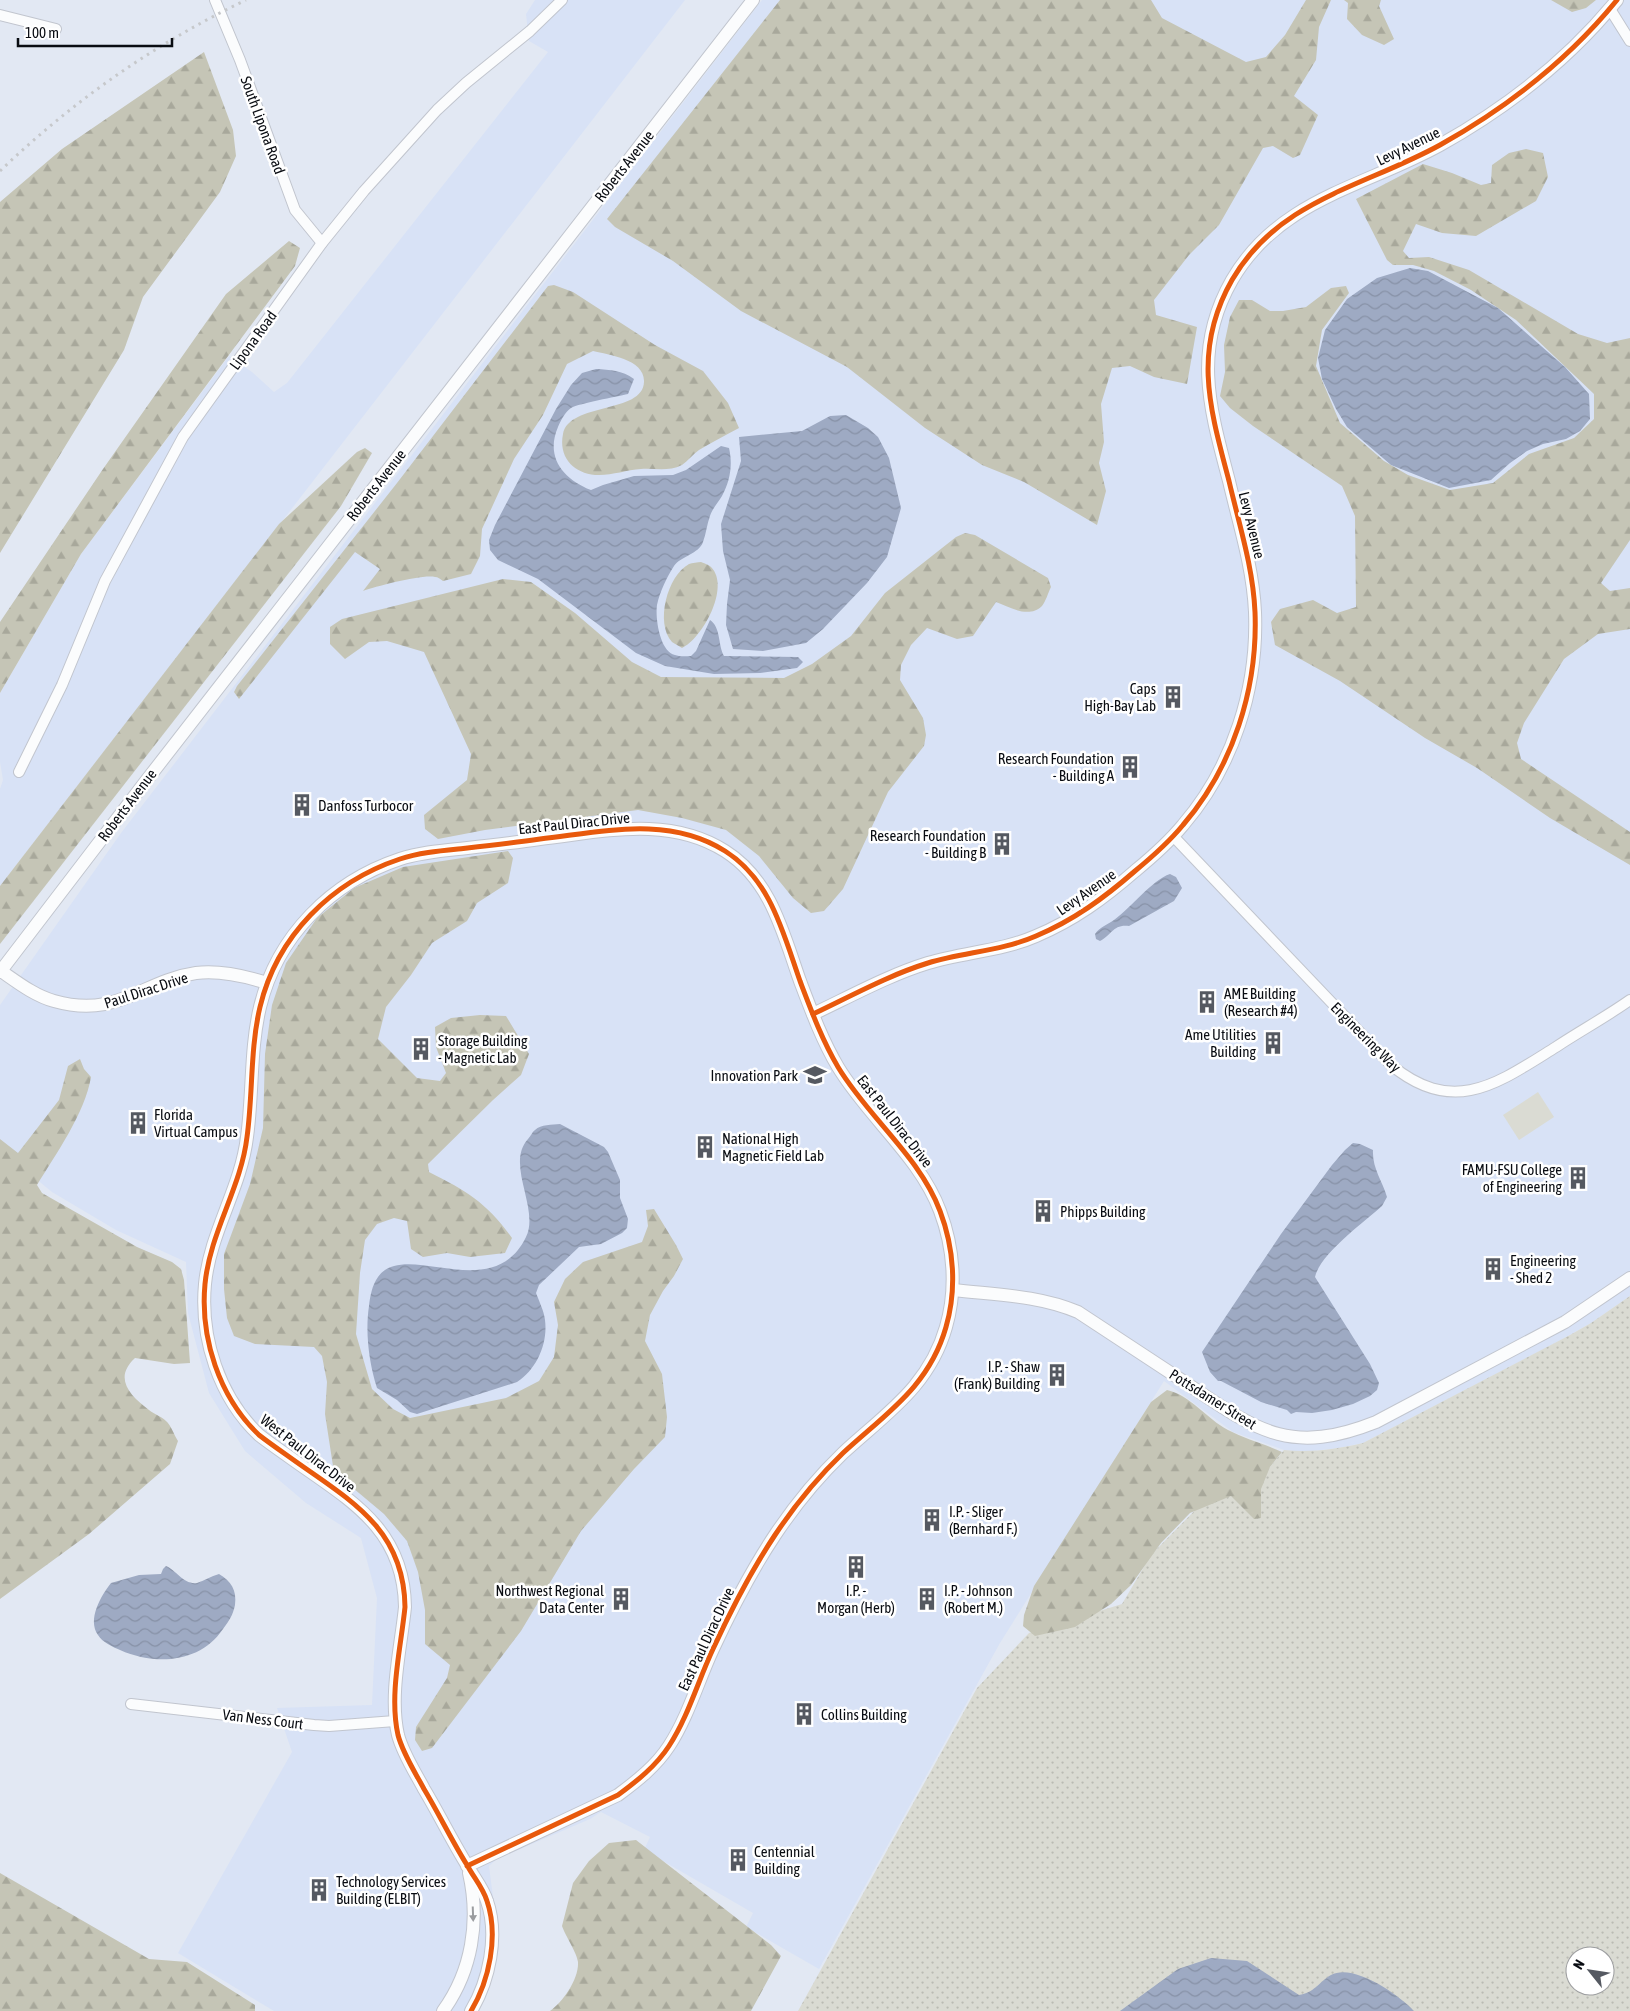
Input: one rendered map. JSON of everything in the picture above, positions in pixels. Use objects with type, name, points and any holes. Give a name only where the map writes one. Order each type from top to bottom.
[{"type":"street","name":"South Lipona Road","points":[[215,0],[240,60],[295,210],[322,243]]},
{"type":"street","name":"Lipona Road","points":[[19,772],[62,685],[105,581],[183,437],[322,243],[364,191],[437,110],[466,83],[530,31],[562,0]]},
{"type":"street","name":"Roberts Avenue","points":[[1,971],[140,789],[753,0]]},
{"type":"street","points":[[1613,4],[1630,41]]},
{"type":"street","name":"Levy Avenue","points":[[813,1014],[913,968],[956,956],[1000,948],[1031,939],[1058,927],[1095,904],[1150,859],[1193,812],[1223,764],[1242,716],[1253,662],[1255,608],[1250,567],[1213,419],[1207,382],[1211,337],[1216,318],[1231,282],[1254,249],[1286,220],[1322,199],[1415,159],[1477,123],[1549,68],[1613,4]]},
{"type":"street","points":[[0,15],[56,29]]},
{"type":"street","name":"East Paul Dirac Drive","points":[[267,984],[273,968],[296,930],[330,896],[348,883],[400,859],[436,852],[630,829],[657,828],[685,833],[721,848],[733,856],[756,880],[770,900],[780,922],[813,1014],[839,1069],[866,1106],[914,1164],[936,1202],[948,1234],[952,1256],[953,1290],[946,1328],[927,1371],[914,1388],[886,1416],[845,1451],[820,1476],[776,1533],[727,1619],[679,1728],[668,1747],[639,1779],[618,1795],[467,1866]]},
{"type":"street","name":"Engineering Way","points":[[1173,836],[1391,1065],[1401,1074],[1427,1088],[1454,1092],[1474,1091],[1489,1086],[1516,1072],[1630,1000]]},
{"type":"street","name":"Paul Dirac Drive","points":[[1,971],[52,1001],[84,1006],[113,1003],[166,981],[196,973],[227,973],[267,984]]},
{"type":"street","name":"West Paul Dirac Drive","points":[[267,984],[257,1024],[247,1137],[243,1161],[208,1265],[204,1308],[206,1333],[212,1357],[222,1382],[233,1402],[248,1422],[261,1436],[350,1501],[379,1528],[389,1543],[402,1574],[405,1593],[395,1693],[396,1721],[399,1736],[409,1762],[467,1866]]},
{"type":"street","name":"Pottsdamer Street","points":[[953,1290],[1042,1300],[1078,1312],[1241,1420],[1273,1433],[1324,1438],[1349,1433],[1376,1422],[1565,1322],[1630,1278]]},
{"type":"street","name":"Van Ness Court","points":[[131,1704],[314,1725],[396,1721]]},
{"type":"street","points":[[443,2011],[459,1984],[472,1942],[473,1900],[467,1866]]},
{"type":"street","points":[[467,1866],[483,1890],[488,1902],[491,1937],[487,1974],[471,2011]]},
{"type":"shaded area","points":[[535,0],[685,0],[0,886],[0,789],[3,780],[0,762],[0,693],[81,554],[229,356],[252,372],[274,392],[287,383],[548,52],[529,41],[526,14]]},
{"type":"shaded area","name":"Innovation Park","points":[[762,0],[1630,0],[1630,1296],[1591,1323],[1557,1342],[1363,1443],[1339,1448],[1303,1452],[1284,1450],[1233,1432],[1164,1381],[1000,1643],[819,1969],[746,1927],[753,1913],[644,1850],[650,1837],[601,1812],[590,1819],[497,1859],[489,1866],[497,1928],[495,1961],[488,1991],[477,2011],[274,2011],[178,1953],[292,1752],[277,1708],[372,1705],[377,1598],[361,1538],[306,1503],[245,1451],[209,1393],[188,1313],[186,1262],[116,1230],[52,1192],[24,1169],[0,1145],[0,1005],[121,833]]},
{"type":"shaded area","points":[[1538,1092],[1554,1117],[1519,1140],[1503,1115]]},
{"type":"shaded area","points":[[1630,1296],[1630,2011],[798,2011],[977,1688],[1029,1633],[1122,1604],[1151,1555],[1211,1494],[1248,1494],[1284,1450],[1324,1450],[1363,1443],[1570,1335]]},
{"type":"green space","points":[[780,0],[1151,0],[1162,18],[1246,62],[1266,57],[1285,35],[1306,0],[1331,0],[1319,27],[1316,60],[1294,96],[1318,115],[1300,155],[1293,158],[1273,146],[1263,148],[1219,225],[1189,255],[1154,300],[1156,315],[1197,327],[1187,384],[1154,377],[1130,366],[1112,368],[1101,404],[1104,442],[1099,463],[1106,491],[1097,525],[1024,482],[982,465],[925,428],[847,367],[741,311],[673,261],[615,227],[607,219]]},
{"type":"green space","points":[[1344,0],[1381,0],[1379,6],[1394,39],[1384,45],[1362,35],[1347,19],[1348,3]]},
{"type":"green space","points":[[1551,0],[1596,0],[1586,8],[1572,12]]},
{"type":"green space","points":[[204,52],[233,130],[236,156],[220,192],[143,297],[124,350],[0,553],[0,202],[62,149]]},
{"type":"green space","points":[[1526,149],[1543,153],[1548,177],[1536,201],[1476,236],[1442,233],[1416,224],[1403,251],[1409,258],[1429,257],[1469,270],[1578,334],[1607,343],[1630,338],[1630,540],[1601,583],[1610,591],[1630,588],[1630,629],[1598,634],[1564,659],[1524,723],[1517,743],[1521,759],[1630,832],[1630,865],[1550,818],[1477,768],[1425,738],[1340,681],[1275,645],[1271,622],[1280,609],[1313,600],[1337,613],[1356,607],[1355,516],[1342,486],[1253,426],[1230,408],[1220,396],[1225,372],[1224,345],[1230,317],[1239,300],[1252,300],[1270,311],[1283,311],[1306,307],[1331,288],[1346,286],[1349,293],[1322,330],[1316,366],[1340,423],[1384,461],[1408,475],[1450,490],[1493,483],[1529,454],[1574,438],[1594,419],[1594,394],[1516,320],[1471,290],[1434,271],[1413,265],[1393,265],[1387,260],[1356,199],[1423,164],[1481,185],[1491,183],[1492,165],[1509,153]]},
{"type":"green space","points":[[289,241],[300,248],[295,266],[81,554],[0,693],[0,622],[103,469],[226,294]]},
{"type":"green space","points":[[554,285],[573,292],[655,345],[703,371],[728,403],[739,428],[699,450],[677,467],[604,475],[583,472],[570,463],[563,451],[563,434],[568,424],[578,417],[632,399],[640,392],[644,382],[643,374],[633,363],[625,359],[593,351],[567,364],[543,415],[514,459],[482,529],[480,556],[471,574],[443,581],[437,577],[411,579],[363,591],[380,569],[355,552],[239,699],[234,692],[237,686],[397,483],[548,286]]},
{"type":"green space","points":[[365,448],[372,453],[341,506],[0,944],[0,886],[279,524],[357,452]]},
{"type":"green space","points":[[965,533],[975,535],[1048,578],[1051,587],[1042,606],[1037,610],[1031,612],[1019,611],[996,602],[973,636],[957,639],[927,628],[911,645],[901,665],[900,680],[923,718],[926,735],[924,746],[888,792],[843,889],[824,911],[811,913],[793,898],[759,856],[726,830],[682,818],[638,810],[485,830],[438,839],[425,829],[424,815],[467,780],[471,754],[424,652],[387,641],[369,642],[345,659],[330,644],[330,627],[342,619],[503,579],[531,582],[575,613],[632,662],[661,677],[784,678],[812,664],[851,636],[885,593],[956,537]]},
{"type":"green space","points":[[701,562],[711,567],[716,576],[718,587],[716,599],[712,612],[705,624],[690,643],[682,648],[672,642],[667,634],[664,623],[666,600],[669,589],[681,570],[689,564]]},
{"type":"green space","points":[[508,851],[513,858],[508,883],[477,903],[467,921],[432,943],[411,975],[386,1007],[378,1039],[417,1078],[440,1081],[446,1073],[436,1047],[435,1027],[451,1018],[480,1015],[506,1016],[529,1054],[521,1075],[428,1164],[429,1172],[454,1185],[485,1207],[512,1238],[505,1253],[470,1257],[447,1253],[423,1257],[411,1249],[407,1221],[394,1218],[377,1224],[365,1240],[360,1273],[356,1334],[372,1389],[393,1409],[410,1418],[506,1398],[539,1381],[554,1357],[558,1325],[554,1302],[565,1279],[583,1262],[642,1242],[648,1226],[646,1210],[654,1209],[683,1259],[650,1315],[645,1341],[662,1374],[667,1417],[665,1437],[634,1469],[581,1531],[521,1631],[432,1748],[422,1751],[415,1740],[416,1727],[447,1678],[450,1665],[425,1644],[425,1610],[418,1572],[407,1541],[384,1514],[347,1483],[333,1466],[325,1414],[327,1382],[322,1356],[314,1347],[255,1344],[234,1336],[227,1318],[224,1289],[224,1254],[250,1184],[263,1128],[265,1054],[272,1005],[286,963],[317,918],[354,888],[403,867]]},
{"type":"green space","points":[[80,1059],[84,1069],[91,1077],[88,1091],[69,1133],[37,1185],[42,1193],[137,1247],[172,1262],[181,1269],[184,1280],[190,1363],[174,1364],[135,1358],[125,1373],[125,1380],[130,1393],[142,1405],[168,1423],[178,1441],[170,1464],[89,1534],[0,1599],[0,1139],[18,1153],[59,1100],[68,1066]]},
{"type":"green space","points":[[1167,1390],[1191,1402],[1228,1430],[1282,1452],[1270,1467],[1261,1489],[1261,1518],[1254,1519],[1231,1496],[1190,1513],[1161,1543],[1131,1585],[1111,1604],[1075,1627],[1035,1636],[1023,1626],[1024,1615],[1034,1586],[1151,1402]]},
{"type":"green space","points":[[636,1840],[771,1945],[781,1956],[751,2011],[550,2011],[569,1990],[578,1969],[577,1958],[562,1926],[573,1883],[589,1861],[609,1843]]},
{"type":"green space","points":[[0,1873],[149,1959],[187,1962],[255,2005],[255,2011],[0,2011]]},
{"type":"water","points":[[1410,268],[1428,271],[1498,308],[1565,367],[1589,394],[1590,419],[1580,431],[1566,439],[1543,444],[1527,451],[1491,480],[1449,488],[1391,465],[1347,427],[1322,379],[1318,358],[1325,330],[1347,299],[1377,278]]},
{"type":"water","points":[[596,369],[620,372],[634,379],[628,394],[576,406],[563,416],[555,438],[555,457],[559,466],[572,480],[591,490],[634,476],[673,475],[686,470],[721,446],[729,448],[731,467],[729,479],[722,496],[711,513],[703,542],[698,549],[674,566],[666,579],[660,595],[657,605],[657,618],[662,641],[666,648],[675,655],[691,656],[696,651],[710,620],[714,623],[718,632],[724,656],[798,657],[803,662],[797,668],[760,673],[714,674],[665,666],[636,653],[538,579],[498,560],[490,550],[489,540],[495,525],[556,409],[571,385],[582,373]]},
{"type":"water","points":[[846,415],[868,428],[878,437],[889,458],[901,508],[887,557],[867,583],[823,629],[806,643],[763,651],[733,649],[726,625],[730,580],[723,551],[721,524],[741,461],[739,437],[802,431],[830,416]]},
{"type":"water","points":[[1170,874],[1176,877],[1182,888],[1174,901],[1129,926],[1116,928],[1100,941],[1096,939],[1095,934],[1099,930],[1121,915],[1156,882]]},
{"type":"water","points":[[560,1124],[604,1147],[608,1152],[620,1180],[620,1198],[628,1219],[627,1228],[622,1233],[601,1244],[579,1247],[539,1285],[536,1293],[543,1310],[545,1338],[540,1355],[524,1377],[517,1382],[417,1414],[410,1412],[397,1400],[377,1388],[374,1378],[368,1347],[367,1326],[370,1299],[376,1280],[391,1267],[408,1264],[471,1270],[492,1267],[511,1257],[526,1237],[529,1226],[527,1200],[521,1174],[520,1161],[522,1149],[537,1128]]},
{"type":"water","points":[[1353,1143],[1373,1150],[1376,1168],[1387,1197],[1382,1206],[1354,1229],[1325,1258],[1315,1277],[1370,1364],[1379,1383],[1377,1390],[1370,1396],[1353,1404],[1332,1410],[1312,1413],[1296,1412],[1291,1414],[1287,1410],[1261,1402],[1218,1381],[1210,1372],[1202,1352],[1281,1234],[1332,1165]]},
{"type":"water","points":[[166,1566],[188,1582],[197,1583],[219,1574],[232,1586],[235,1595],[233,1612],[227,1623],[213,1640],[202,1649],[190,1655],[162,1659],[134,1655],[102,1640],[95,1629],[95,1615],[103,1594],[111,1583],[139,1575],[161,1574]]},
{"type":"water","points":[[1211,1958],[1247,1961],[1299,1995],[1313,1990],[1331,1975],[1341,1972],[1352,1973],[1376,1982],[1414,2011],[1120,2011],[1178,1969]]},
{"type":"railway","points":[[0,171],[56,121],[116,76],[179,35],[246,0]]},
{"type":"cycle path","points":[[813,1014],[870,986],[913,968],[942,959],[1010,945],[1050,930],[1076,916],[1112,890],[1154,855],[1183,825],[1201,802],[1229,752],[1247,698],[1255,641],[1252,579],[1216,429],[1208,380],[1208,355],[1212,331],[1220,306],[1232,280],[1251,253],[1274,231],[1298,213],[1325,198],[1411,160],[1465,131],[1489,115],[1557,62],[1598,22],[1617,0]]},
{"type":"cycle path","points":[[467,1866],[618,1795],[652,1767],[676,1735],[727,1620],[775,1535],[798,1502],[824,1472],[890,1412],[917,1383],[929,1367],[938,1348],[949,1313],[953,1283],[951,1254],[945,1225],[931,1191],[907,1155],[850,1085],[832,1057],[800,981],[781,926],[764,892],[754,877],[741,863],[725,851],[703,840],[681,833],[658,830],[611,830],[421,854],[400,859],[375,869],[351,882],[310,915],[279,957],[268,981],[260,1007],[253,1055],[249,1121],[244,1156],[208,1265],[204,1304],[209,1345],[215,1366],[233,1403],[259,1435],[331,1486],[368,1517],[383,1535],[394,1555],[402,1579],[405,1607],[395,1687],[398,1735],[413,1769],[461,1856],[467,1865],[470,1870],[483,1892],[490,1915],[492,1929],[490,1958],[483,1986],[471,2011]]},
{"type":"place","name":"Caps High-Bay Lab","points":[[1173,697]]},
{"type":"place","name":"Research Foundation - Building A","points":[[1130,767]]},
{"type":"place","name":"Danfoss Turbocor","points":[[302,805]]},
{"type":"place","name":"Research Foundation - Building B","points":[[1002,844]]},
{"type":"place","name":"AME Building (Research #4)","points":[[1207,1002]]},
{"type":"place","name":"Ame Utilities Building","points":[[1273,1043]]},
{"type":"place","name":"Storage Building - Magnetic Lab","points":[[421,1049]]},
{"type":"place","name":"Innovation Park","points":[[815,1075]]},
{"type":"place","name":"Florida Virtual Campus","points":[[138,1123]]},
{"type":"place","name":"National High Magnetic Field Lab","points":[[705,1147]]},
{"type":"place","name":"FAMU-FSU College of Engineering","points":[[1578,1178]]},
{"type":"place","name":"Phipps Building","points":[[1043,1211]]},
{"type":"place","name":"Engineering - Shed 2","points":[[1493,1269]]},
{"type":"place","name":"I.P. - Shaw (Frank) Building","points":[[1057,1375]]},
{"type":"place","name":"I.P. - Sliger (Bernhard F.)","points":[[932,1520]]},
{"type":"place","name":"I.P. - Morgan (Herb)","points":[[856,1567]]},
{"type":"place","name":"Northwest Regional Data Center","points":[[621,1599]]},
{"type":"place","name":"I.P. - Johnson (Robert M.)","points":[[927,1599]]},
{"type":"place","name":"Collins Building","points":[[804,1714]]},
{"type":"place","name":"Centennial Building","points":[[738,1860]]},
{"type":"place","name":"Technology Services Building (ELBIT)","points":[[319,1890]]}]
